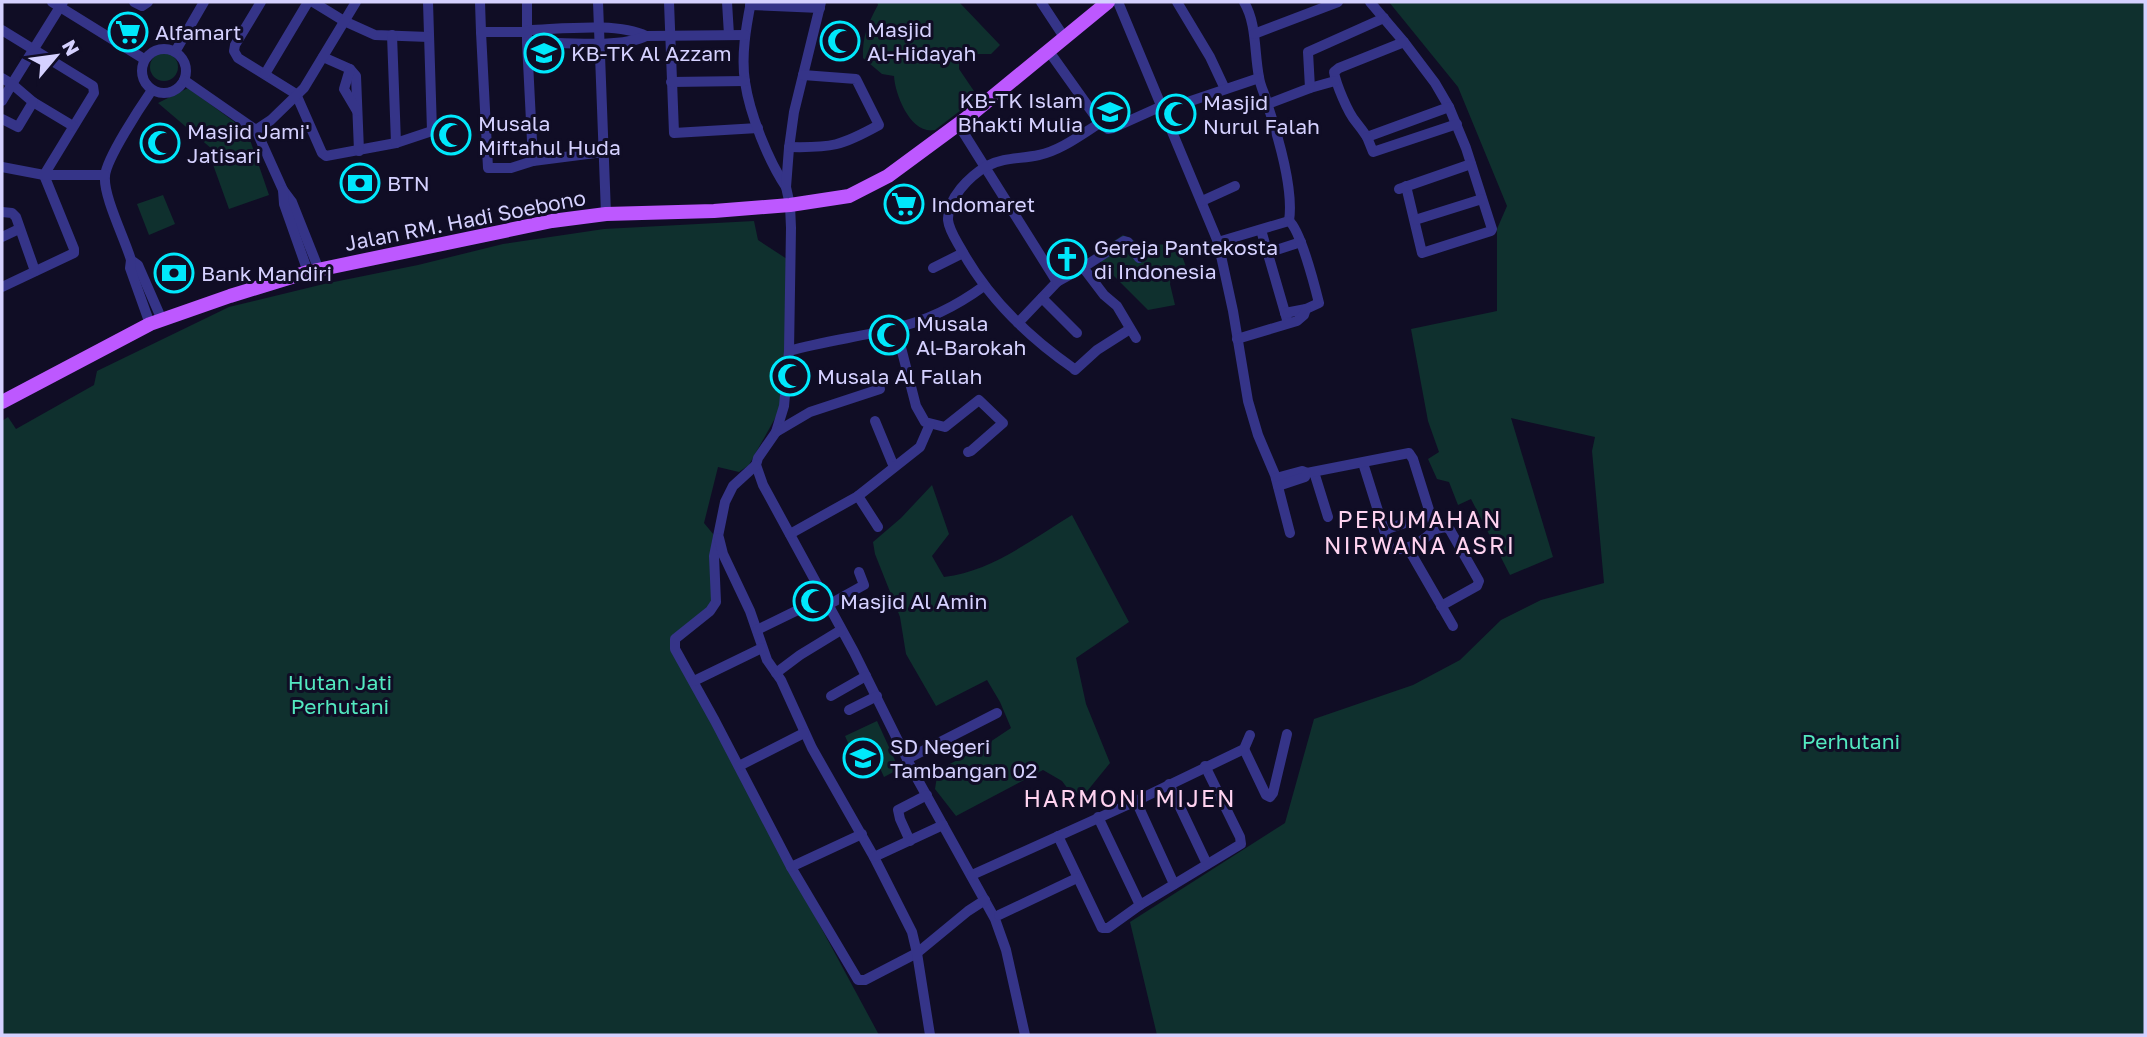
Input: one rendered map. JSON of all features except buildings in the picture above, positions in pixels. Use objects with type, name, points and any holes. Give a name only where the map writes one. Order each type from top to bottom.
[{"type":"main road","name":"Jalan RM. Hadi Soebono","points":[[2,402],[156,322],[314,271],[498,231],[607,214],[714,211],[815,203],[857,193],[888,176],[958,124],[1108,2]]},
{"type":"street","points":[[134,2],[142,6],[148,2]]},
{"type":"street","points":[[175,52],[204,2]]},
{"type":"street","points":[[261,2],[234,49],[239,58],[296,94],[324,156],[396,143],[430,133],[433,127],[428,2]]},
{"type":"street","points":[[265,74],[311,2],[375,35],[429,37]]},
{"type":"street","points":[[256,130],[271,120],[304,88],[356,2]]},
{"type":"street","points":[[480,2],[488,167],[491,170],[511,168],[533,161],[603,152]]},
{"type":"street","points":[[527,2],[533,161]]},
{"type":"street","points":[[598,2],[607,214]]},
{"type":"street","points":[[669,2],[674,133],[758,128]]},
{"type":"street","points":[[727,2],[729,35]]},
{"type":"street","points":[[1041,2],[1064,37]]},
{"type":"street","points":[[1118,2],[1218,242],[1251,415],[1277,482],[1290,533]]},
{"type":"street","points":[[1177,2],[1210,57],[1225,89]]},
{"type":"street","points":[[1254,34],[1338,2]]},
{"type":"street","points":[[1370,2],[1405,41],[1449,107],[1457,124],[1471,164],[1482,199],[1492,226],[1490,231],[1422,253],[1415,220],[1402,188],[1471,164]]},
{"type":"street","points":[[2,101],[58,3],[144,59]]},
{"type":"street","points":[[786,187],[774,168],[758,128],[745,82],[745,35],[750,3],[821,5],[803,75],[789,147],[786,187],[790,205],[789,351],[784,406],[776,432],[756,465],[728,494],[713,561],[716,602],[710,611],[678,637],[674,642],[675,649],[791,867],[858,980],[917,953],[985,900]]},
{"type":"street","points":[[1248,3],[1259,78],[1285,171],[1290,199],[1289,221]]},
{"type":"street","points":[[1310,88],[1308,52],[1384,18]]},
{"type":"street","points":[[527,34],[598,28],[633,30],[646,36]]},
{"type":"street","points":[[2,30],[93,86],[94,93],[44,175]]},
{"type":"street","points":[[481,32],[527,34],[599,43],[636,41],[646,36],[745,35]]},
{"type":"street","points":[[392,35],[396,143]]},
{"type":"street","points":[[1405,41],[1334,72],[1335,81],[1373,152],[1457,124]]},
{"type":"street","points":[[167,48],[175,52],[185,64],[184,80],[178,88],[170,92],[152,90],[142,76],[144,59],[158,49],[167,48]]},
{"type":"street","points":[[1048,50],[1108,129],[1163,108],[1259,78]]},
{"type":"street","points":[[323,57],[350,69],[356,76],[359,151]]},
{"type":"street","points":[[789,147],[836,146],[879,125],[856,79],[803,75]]},
{"type":"street","points":[[2,78],[33,102],[73,126]]},
{"type":"street","points":[[184,80],[256,130],[283,190],[292,202],[314,271]]},
{"type":"street","points":[[1268,104],[1335,81]]},
{"type":"street","points":[[671,82],[745,82]]},
{"type":"street","points":[[152,90],[136,114],[104,175],[108,195],[131,260],[138,265],[156,322]]},
{"type":"street","points":[[2,119],[18,127],[33,102]]},
{"type":"street","points":[[1356,144],[1449,107]]},
{"type":"street","points":[[1082,268],[1104,295],[1117,306],[1133,333],[1097,350],[1075,370],[1049,352],[984,286],[949,226],[949,211],[958,193],[985,167],[1006,158],[1044,153],[1101,123]]},
{"type":"street","points":[[958,124],[1057,282]]},
{"type":"street","points":[[2,167],[44,175],[104,175]]},
{"type":"street","points":[[2,287],[74,253],[44,175]]},
{"type":"street","points":[[1202,201],[1235,186]]},
{"type":"street","points":[[1415,220],[1482,199]]},
{"type":"street","points":[[2,212],[15,214],[35,271]]},
{"type":"street","points":[[1218,242],[1289,221],[1294,224],[1319,303],[1237,339]]},
{"type":"street","points":[[2,237],[19,229]]},
{"type":"street","points":[[1261,230],[1287,318]]},
{"type":"street","points":[[1018,323],[1057,282],[1124,241],[1128,242],[1139,258]]},
{"type":"street","points":[[1268,253],[1301,243]]},
{"type":"street","points":[[933,268],[963,253]]},
{"type":"street","points":[[789,351],[895,328],[942,310],[984,286]]},
{"type":"street","points":[[1042,298],[1077,333]]},
{"type":"street","points":[[895,328],[916,406],[922,418],[930,424],[945,427],[980,400],[1003,423],[968,452]]},
{"type":"street","points":[[776,432],[810,412],[880,389]]},
{"type":"street","points":[[875,421],[894,467]]},
{"type":"street","points":[[790,534],[858,496],[920,447],[930,424]]},
{"type":"street","points":[[1277,482],[1305,477],[1311,472],[1409,453],[1435,529]]},
{"type":"street","points":[[1363,463],[1390,549],[1408,548],[1429,536],[1435,529],[1446,527],[1479,581],[1477,586],[1441,606]]},
{"type":"street","points":[[756,465],[763,485],[877,696],[907,759],[995,919],[1006,950],[1025,1035]]},
{"type":"street","points":[[1311,472],[1328,517]]},
{"type":"street","points":[[858,496],[878,527]]},
{"type":"street","points":[[1384,530],[1429,515]]},
{"type":"street","points":[[718,536],[762,648],[785,687],[820,764],[862,834],[912,932],[930,1035]]},
{"type":"street","points":[[1408,548],[1453,626]]},
{"type":"street","points":[[828,606],[864,585],[859,572]]},
{"type":"street","points":[[757,630],[802,608]]},
{"type":"street","points":[[776,673],[841,630]]},
{"type":"street","points":[[694,681],[762,648]]},
{"type":"street","points":[[831,696],[866,676]]},
{"type":"street","points":[[849,710],[877,696]]},
{"type":"street","points":[[907,759],[997,713]]},
{"type":"street","points":[[739,766],[804,733]]},
{"type":"street","points":[[1244,749],[1266,795],[1270,797],[1287,734]]},
{"type":"street","points":[[972,875],[1244,749],[1250,735]]},
{"type":"street","points":[[1058,836],[1102,928],[1108,928],[1140,905],[1238,846],[1241,840],[1205,766]]},
{"type":"street","points":[[1169,784],[1208,864]]},
{"type":"street","points":[[910,841],[898,810],[927,795]]},
{"type":"street","points":[[1136,801],[1174,884]]},
{"type":"street","points":[[1098,817],[1140,905]]},
{"type":"street","points":[[874,857],[943,825]]},
{"type":"street","points":[[791,867],[862,834]]},
{"type":"street","points":[[999,915],[1077,878]]},
{"type":"green space","points":[[877,2],[959,2],[1000,45],[991,54],[971,54],[959,63],[959,69],[978,97],[935,130],[926,130],[912,120],[901,103],[894,76],[882,74],[863,58],[865,37]]},
{"type":"green space","name":"Perhutani","points":[[1389,2],[2145,2],[2145,1035],[1157,1035],[1130,922],[1285,823],[1314,719],[1413,685],[1460,660],[1501,620],[1541,600],[1604,583],[1592,451],[1595,437],[1511,418],[1553,557],[1510,575],[1471,499],[1458,505],[1449,482],[1437,479],[1428,459],[1439,452],[1428,421],[1411,329],[1497,311],[1497,229],[1507,206],[1458,87]]},
{"type":"green space","points":[[164,53],[174,57],[178,67],[174,77],[164,81],[154,77],[150,67],[154,57]]},
{"type":"green space","points":[[188,88],[247,131],[269,195],[229,209],[211,159],[219,155],[158,103]]},
{"type":"green space","points":[[163,195],[175,224],[149,235],[137,204]]},
{"type":"green space","name":"Hutan Jati Perhutani","points":[[754,221],[758,240],[790,261],[783,404],[749,465],[739,472],[718,467],[704,523],[714,535],[716,605],[675,641],[817,920],[879,1035],[2,1035],[2,421],[8,417],[16,429],[94,385],[97,371],[229,307],[503,244],[604,229]]},
{"type":"green space","points":[[1123,235],[1143,245],[1178,244],[1186,267],[1171,277],[1175,305],[1148,310],[1102,264],[1097,252]]},
{"type":"green space","points":[[932,485],[949,534],[932,556],[944,577],[962,574],[995,561],[1072,515],[1129,622],[1076,658],[1086,704],[1110,763],[1084,795],[1071,793],[1062,781],[1043,770],[956,816],[935,789],[938,770],[981,748],[1011,728],[987,680],[936,706],[906,654],[900,617],[875,554],[873,542],[901,518]]},
{"type":"green space","points":[[877,721],[899,769],[884,777],[879,766],[862,774],[845,736]]},
{"type":"place","name":"Alfamart","points":[[128,32]]},
{"type":"place","name":"Masjid Al-Hidayah","points":[[840,41]]},
{"type":"place","name":"KB-TK Al Azzam","points":[[544,53]]},
{"type":"place","name":"KB-TK Islam Bhakti Mulia","points":[[1110,112]]},
{"type":"place","name":"Masjid Nurul Falah","points":[[1176,114]]},
{"type":"place","name":"Musala Miftahul Huda","points":[[451,135]]},
{"type":"place","name":"Masjid Jami' Jatisari","points":[[160,143]]},
{"type":"place","name":"BTN","points":[[360,183]]},
{"type":"place","name":"Indomaret","points":[[904,204]]},
{"type":"place","name":"Gereja Pantekosta di Indonesia","points":[[1067,259]]},
{"type":"place","name":"Bank Mandiri","points":[[174,273]]},
{"type":"place","name":"Musala Al-Barokah","points":[[889,335]]},
{"type":"place","name":"Musala Al Fallah","points":[[790,376]]},
{"type":"place","name":"Masjid Al Amin","points":[[813,601]]},
{"type":"place","name":"SD Negeri Tambangan 02","points":[[863,758]]},
{"type":"district","name":"PERUMAHAN NIRWANA ASRI","points":[[1420,532]]},
{"type":"district","name":"HARMONI MIJEN","points":[[1130,798]]}]
